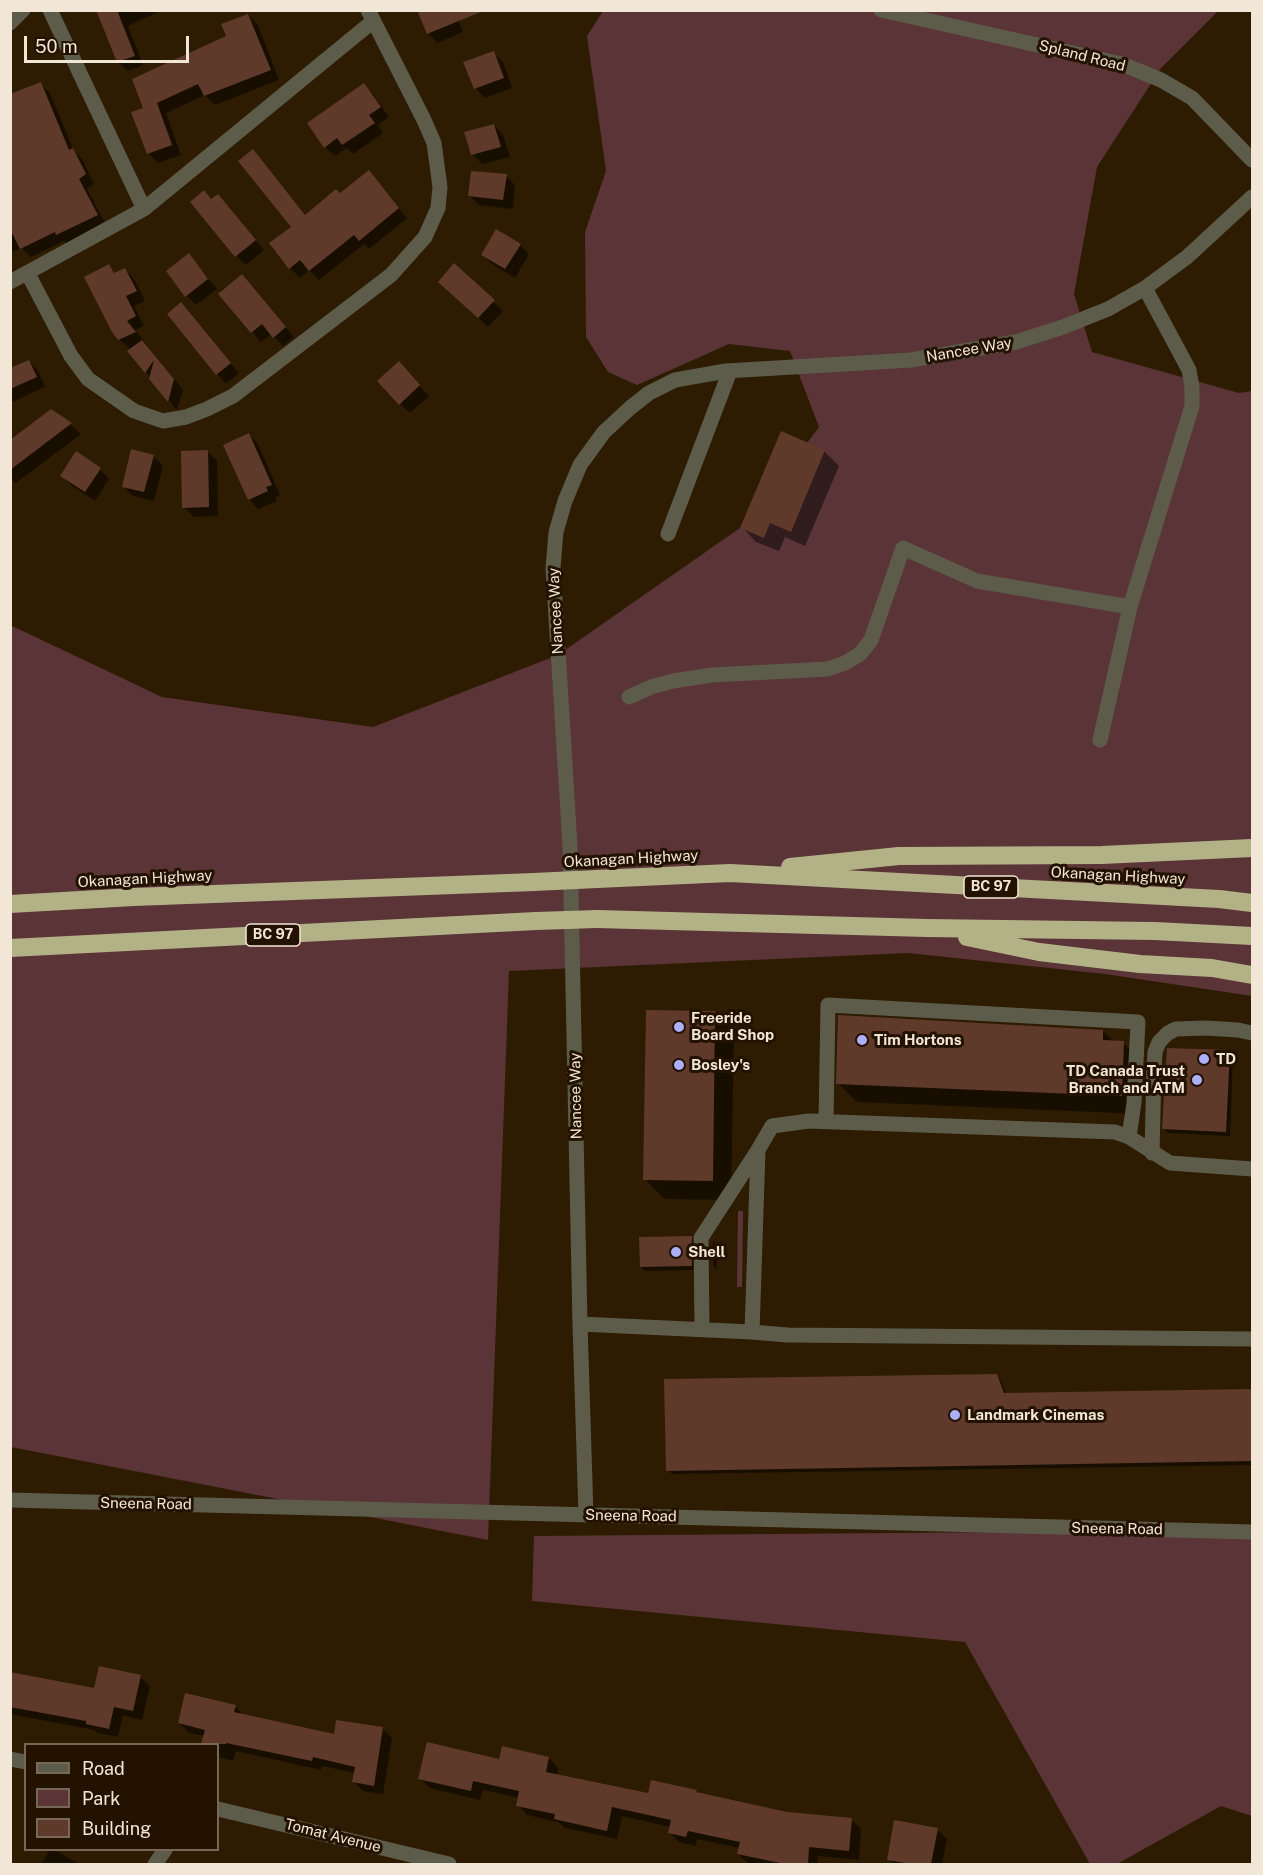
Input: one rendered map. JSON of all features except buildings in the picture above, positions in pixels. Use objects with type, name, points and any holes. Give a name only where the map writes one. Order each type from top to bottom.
[{"type":"highway","points":[[730,873],[899,856],[1102,855],[1252,848]]},
{"type":"highway","name":"Okanagan Highway","points":[[10,904],[730,873],[1219,899],[1252,903]]},
{"type":"highway","name":"BC 97","points":[[10,948],[597,919],[927,928],[1155,931],[1252,936]]},
{"type":"highway","points":[[927,928],[1039,952],[1140,964],[1212,968],[1252,975]]},
{"type":"street","points":[[10,23],[23,10]]},
{"type":"street","points":[[50,10],[144,209]]},
{"type":"street","name":"Spland Road","points":[[881,10],[1122,64],[1161,80],[1192,98],[1252,160]]},
{"type":"street","points":[[10,282],[144,209],[370,16],[434,143],[440,188],[438,208],[425,237],[391,275],[234,396],[186,417],[163,421],[134,411],[88,379],[71,356],[28,274]]},
{"type":"street","name":"Nancee Way","points":[[586,1515],[570,846],[553,568],[556,532],[565,501],[580,465],[604,432],[630,408],[649,393],[675,380],[730,370],[911,360],[1016,342],[1063,327],[1107,309],[1145,288],[1195,250],[1252,197]]},
{"type":"street","points":[[1100,740],[1130,607],[1192,406],[1189,370],[1145,288]]},
{"type":"street","points":[[668,534],[730,370]]},
{"type":"street","points":[[629,697],[651,687],[673,681],[712,675],[828,669],[845,663],[861,654],[872,640],[903,548],[977,580],[1130,607]]},
{"type":"street","points":[[826,1121],[828,1005],[1138,1022],[1136,1084],[1129,1137]]},
{"type":"street","points":[[1152,1153],[1154,1060],[1159,1042],[1176,1029],[1206,1028],[1252,1033]]},
{"type":"street","points":[[702,1329],[701,1238],[772,1126],[826,1121],[1116,1132],[1129,1137],[1170,1163],[1252,1169]]},
{"type":"street","points":[[753,1332],[758,1150]]},
{"type":"street","points":[[580,1324],[787,1335],[1252,1339]]},
{"type":"street","name":"Sneena Road","points":[[10,1500],[1252,1532]]},
{"type":"street","name":"Tomat Avenue","points":[[219,1809],[448,1864]]},
{"type":"street","points":[[155,1864],[164,1851]]},
{"type":"green space","points":[[603,11],[1218,11],[1161,68],[1097,167],[1074,294],[1092,352],[1239,393],[1252,391],[1252,996],[1105,974],[908,953],[509,971],[488,1540],[11,1447],[10,625],[162,697],[373,727],[558,655],[747,523],[819,427],[790,351],[729,344],[637,385],[608,372],[586,337],[585,232],[606,171],[587,36]]},
{"type":"green space","points":[[738,1211],[743,1211],[742,1287],[737,1287]]},
{"type":"green space","points":[[1252,1530],[1252,1816],[1221,1806],[1117,1864],[1090,1864],[965,1642],[532,1601],[534,1536]]},
{"type":"place","name":"Freeride Board Shop","points":[[679,1027]]},
{"type":"place","name":"Tim Hortons","points":[[862,1040]]},
{"type":"place","name":"TD","points":[[1204,1059]]},
{"type":"place","name":"Bosley's","points":[[679,1065]]},
{"type":"place","name":"TD Canada Trust Branch and ATM","points":[[1197,1080]]},
{"type":"place","name":"Shell","points":[[676,1252]]},
{"type":"place","name":"Landmark Cinemas","points":[[955,1415]]}]
